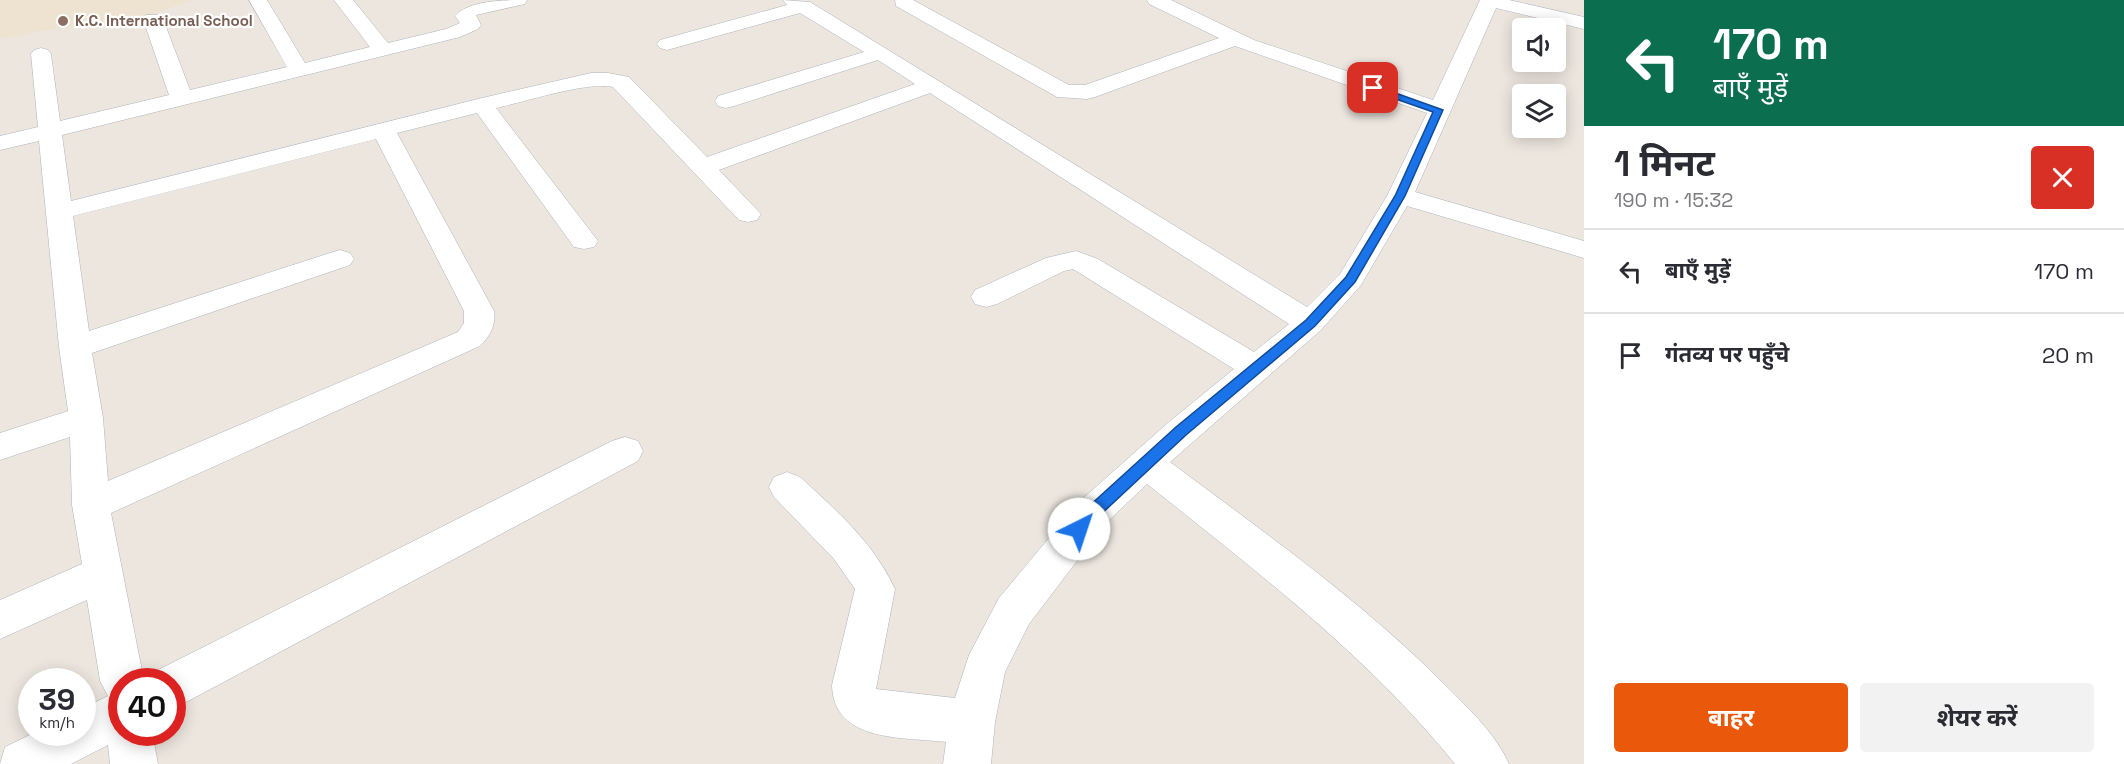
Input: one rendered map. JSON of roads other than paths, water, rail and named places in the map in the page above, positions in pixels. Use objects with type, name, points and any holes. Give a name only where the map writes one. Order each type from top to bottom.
[{"type":"street","points":[[258,0],[299,70]]},
{"type":"street","points":[[343,0],[383,50]]},
{"type":"street","points":[[1156,0],[1235,39],[1439,110]]},
{"type":"street","points":[[967,764],[972,722],[984,670],[1014,611],[1092,513],[1146,463],[1310,323],[1351,279],[1400,196],[1490,0],[1584,23]]},
{"type":"street","points":[[0,143],[468,28],[471,25],[465,14],[510,1]]},
{"type":"street","points":[[903,2],[992,53],[1071,93],[1088,92],[1235,39]]},
{"type":"street","points":[[666,44],[797,3],[881,53],[930,86],[1310,323]]},
{"type":"street","points":[[153,19],[182,100]]},
{"type":"street","points":[[726,101],[881,53]]},
{"type":"street","points":[[41,54],[75,347],[86,418],[91,505],[120,668]]},
{"type":"street","points":[[61,212],[482,105],[591,80],[614,79],[621,82],[748,214]]},
{"type":"street","points":[[703,167],[930,86]]},
{"type":"street","points":[[482,105],[584,241]]},
{"type":"street","points":[[91,505],[469,339],[477,331],[481,320],[479,311],[384,131]]},
{"type":"street","points":[[1400,196],[1584,250]]},
{"type":"street","points":[[75,347],[340,259]]},
{"type":"street","points":[[986,297],[1056,264],[1076,260],[1088,265],[1256,368]]},
{"type":"street","points":[[0,447],[86,418]]},
{"type":"street","points":[[186,679],[625,451]]},
{"type":"street","points":[[1146,463],[1360,632],[1455,726],[1485,764]]},
{"type":"street","points":[[787,487],[848,549],[869,575],[875,589],[854,685],[854,696],[861,707],[871,711],[972,722]]},
{"type":"street","points":[[0,620],[104,573]]},
{"type":"street","points":[[22,764],[108,719]]},
{"type":"street","points":[[131,746],[134,764]]},
{"type":"place","name":"K.C. International School","points":[[63,21]]}]
